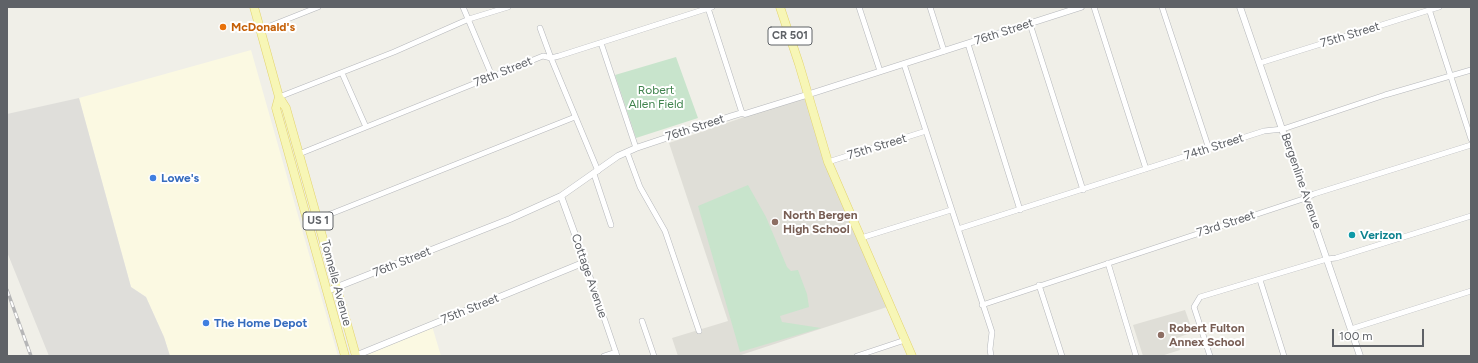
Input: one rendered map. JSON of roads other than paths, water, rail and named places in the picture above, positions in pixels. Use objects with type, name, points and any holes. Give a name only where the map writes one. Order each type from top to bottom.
[{"type":"main road","name":"Tonnelle Avenue","points":[[254,7],[279,97],[286,108],[356,356]]},
{"type":"main road","name":"CR 501","points":[[780,7],[828,162],[912,356]]},
{"type":"main road","name":"Tonnelle Avenue","points":[[279,97],[276,108],[346,356]]},
{"type":"street","points":[[260,30],[318,7]]},
{"type":"street","points":[[463,7],[492,76]]},
{"type":"street","points":[[279,97],[394,52],[469,19],[508,7]]},
{"type":"street","points":[[859,7],[880,71]]},
{"type":"street","points":[[930,7],[944,51]]},
{"type":"street","name":"76th Street","points":[[327,291],[510,219],[561,196],[618,156],[636,148],[742,113],[745,114],[808,95],[1081,7]]},
{"type":"street","points":[[1094,7],[1146,169]]},
{"type":"street","points":[[1162,7],[1209,149]]},
{"type":"street","name":"Bergenline Avenue","points":[[1240,7],[1360,356]]},
{"type":"street","name":"75th Street","points":[[1260,63],[1439,7]]},
{"type":"street","points":[[710,8],[742,113]]},
{"type":"street","name":"78th Street","points":[[299,154],[543,56],[551,58],[710,8]]},
{"type":"street","points":[[1429,9],[1471,139]]},
{"type":"street","points":[[1030,24],[1083,190]]},
{"type":"street","points":[[540,28],[596,172],[611,225]]},
{"type":"street","points":[[601,43],[636,148]]},
{"type":"street","points":[[968,44],[1020,210]]},
{"type":"street","points":[[904,64],[992,332],[990,349],[991,356]]},
{"type":"street","name":"74th Street","points":[[958,229],[1264,131],[1283,129],[1385,95],[1471,70]]},
{"type":"street","points":[[342,73],[366,127]]},
{"type":"street","points":[[318,219],[575,116]]},
{"type":"street","name":"75th Street","points":[[828,162],[926,131]]},
{"type":"street","name":"73rd Street","points":[[982,305],[1306,198],[1314,194],[1471,145]]},
{"type":"street","points":[[627,152],[640,187],[665,231],[699,332]]},
{"type":"street","name":"Cottage Avenue","points":[[561,196],[616,354]]},
{"type":"street","points":[[861,238],[951,210]]},
{"type":"street","points":[[1210,356],[1194,306],[1200,297],[1327,259],[1336,258],[1471,216]]},
{"type":"street","name":"75th Street","points":[[356,356],[585,262]]},
{"type":"street","points":[[1108,263],[1136,356]]},
{"type":"street","points":[[1260,280],[1284,356]]},
{"type":"street","points":[[1039,285],[1062,356]]},
{"type":"street","points":[[1351,329],[1471,291]]},
{"type":"street","points":[[642,321],[654,356]]},
{"type":"street","points":[[857,356],[905,340]]},
{"type":"street","points":[[604,356],[616,354]]},
{"type":"railway","points":[[7,290],[31,356]]},
{"type":"place","name":"McDonald's","points":[[223,27]]},
{"type":"place","name":"Lowe's","points":[[153,178]]},
{"type":"place","name":"North Bergen High School","points":[[775,222]]},
{"type":"place","name":"Verizon","points":[[1352,235]]},
{"type":"place","name":"The Home Depot","points":[[206,323]]},
{"type":"place","name":"Robert Fulton Annex School","points":[[1161,335]]},
{"type":"park label","name":"Robert Allen Field","points":[[656,97]]}]
